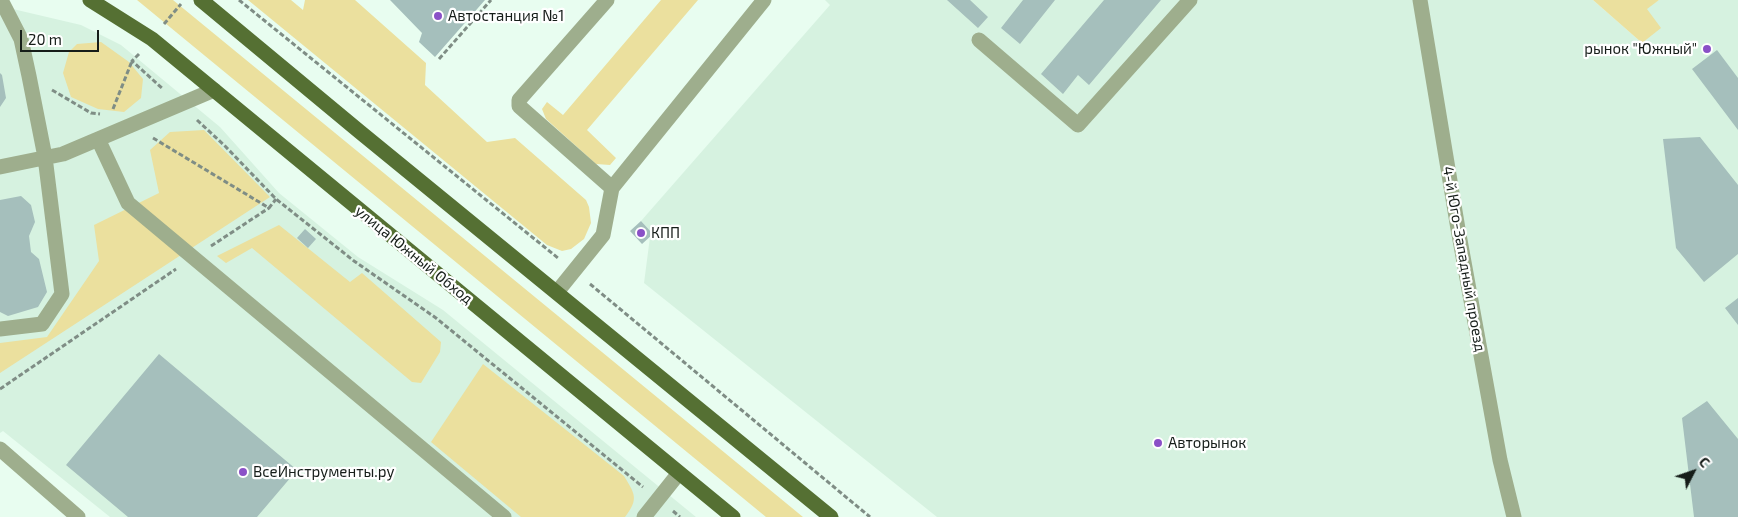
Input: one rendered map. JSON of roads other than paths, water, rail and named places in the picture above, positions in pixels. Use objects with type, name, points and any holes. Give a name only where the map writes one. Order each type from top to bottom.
[{"type":"main road","name":"улица Южный Обход","points":[[90,0],[152,39],[733,517]]},
{"type":"main road","points":[[201,0],[831,517]]},
{"type":"lane","points":[[0,329],[42,324],[62,294],[45,157],[21,39],[2,0]]},
{"type":"lane","points":[[607,0],[519,100],[519,106],[612,188]]},
{"type":"lane","points":[[557,292],[603,235],[612,188],[764,0]]},
{"type":"lane","points":[[979,40],[1078,125],[1190,0]]},
{"type":"lane","name":"4-й Юго-Западный проезд","points":[[1420,0],[1458,230],[1500,460],[1514,517]]},
{"type":"lane","points":[[0,167],[63,154],[214,90]]},
{"type":"lane","points":[[98,139],[128,202],[504,517]]},
{"type":"lane","points":[[0,450],[78,517]]},
{"type":"lane","points":[[644,517],[680,473]]},
{"type":"place","name":"Автостанция №1","points":[[438,16]]},
{"type":"place","name":"рынок \"Южный\"","points":[[1707,49]]},
{"type":"place","name":"КПП","points":[[641,233]]},
{"type":"place","name":"Авторынок","points":[[1158,443]]},
{"type":"place","name":"ВсеИнструменты.ру","points":[[243,472]]}]
